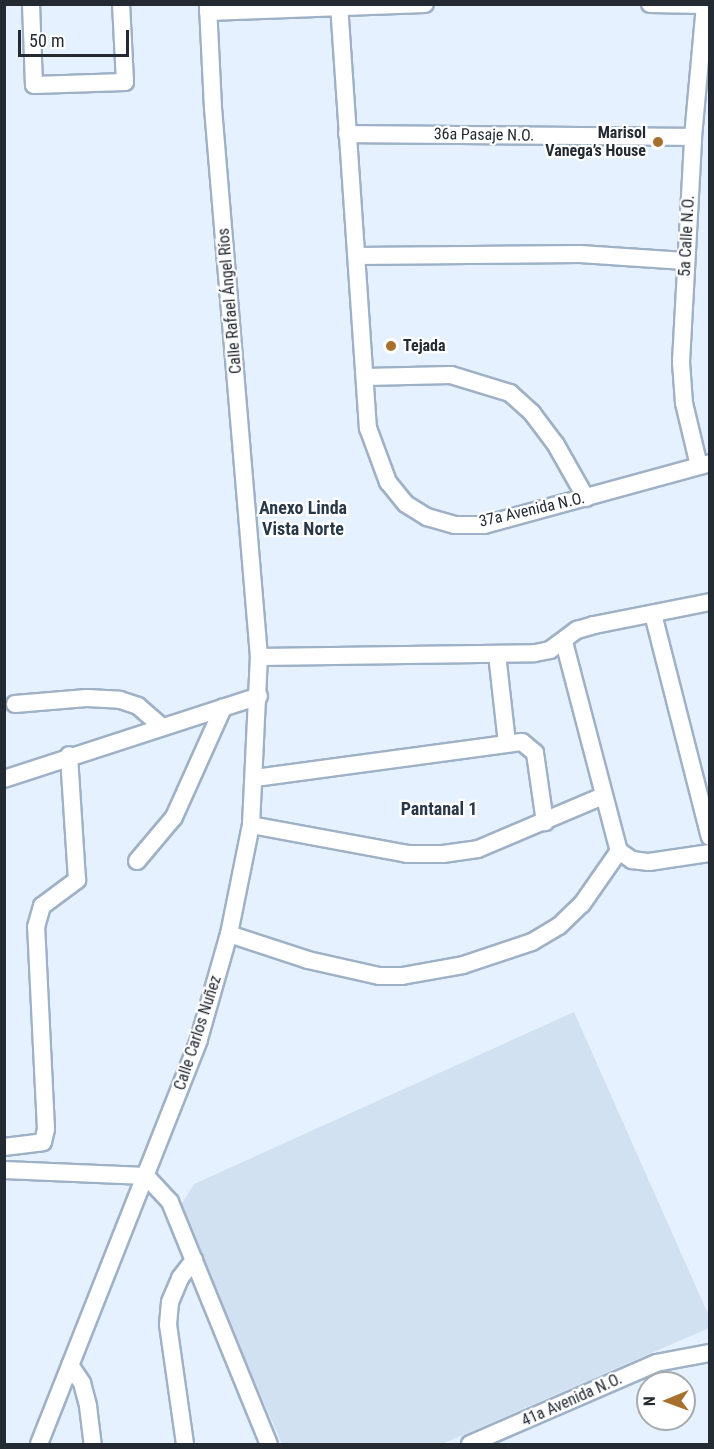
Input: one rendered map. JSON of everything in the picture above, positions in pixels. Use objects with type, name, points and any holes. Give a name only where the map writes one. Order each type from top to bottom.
[{"type":"street","points":[[31,4],[34,85],[125,82],[121,4]]},
{"type":"street","points":[[208,8],[425,4]]},
{"type":"street","points":[[650,4],[705,5]]},
{"type":"street","name":"5a Calle N.O.","points":[[704,464],[684,404],[681,362],[693,137],[705,71],[705,5]]},
{"type":"street","name":"37a Avenida N.O.","points":[[339,6],[368,428],[388,482],[406,504],[427,517],[455,525],[484,525],[704,464]]},
{"type":"street","name":"Calle Rafael Ángel Ríos","points":[[208,8],[213,108],[256,598]]},
{"type":"street","name":"36a Pasaje N.O.","points":[[346,134],[693,137]]},
{"type":"street","points":[[357,256],[580,254],[685,261]]},
{"type":"street","points":[[365,377],[451,375],[510,393],[532,413],[556,446],[586,498]]},
{"type":"street","name":"Calle Carlos Nuñez","points":[[39,1444],[199,1039],[229,934],[250,825],[255,778],[259,696],[256,598]]},
{"type":"street","points":[[259,657],[535,653],[564,642],[577,630],[594,625],[710,602]]},
{"type":"street","points":[[652,614],[710,837]]},
{"type":"street","points":[[564,642],[603,796],[620,851],[632,860],[649,861],[710,853]]},
{"type":"street","points":[[497,654],[507,743]]},
{"type":"street","points":[[4,779],[69,755],[259,696]]},
{"type":"street","points":[[15,704],[87,698],[120,700],[138,706],[162,727]]},
{"type":"street","points":[[137,861],[174,817],[223,708]]},
{"type":"street","points":[[255,778],[522,742],[535,753],[545,822]]},
{"type":"street","points":[[4,1147],[43,1142],[46,1129],[36,927],[42,906],[77,880],[69,755]]},
{"type":"street","points":[[250,825],[407,854],[443,854],[478,849],[603,796]]},
{"type":"street","points":[[229,934],[308,960],[379,976],[402,976],[463,964],[532,942],[559,926],[582,904],[620,851]]},
{"type":"street","points":[[4,1170],[146,1176],[170,1202],[269,1444]]},
{"type":"street","points":[[185,1444],[168,1325],[170,1302],[180,1278],[194,1260]]},
{"type":"street","name":"41a Avenida N.O.","points":[[470,1444],[656,1364],[710,1353]]},
{"type":"street","points":[[70,1365],[82,1383],[88,1406],[93,1444]]},
{"type":"shaded area","points":[[574,1012],[709,1316],[709,1328],[442,1444],[282,1444],[179,1208],[194,1184]]},
{"type":"place","name":"Marisol Vanega’s House","points":[[658,142]]},
{"type":"place","name":"Tejada","points":[[391,346]]},
{"type":"district","name":"Anexo Linda Vista Norte","points":[[303,519]]},
{"type":"district","name":"Pantanal 1","points":[[439,809]]}]
